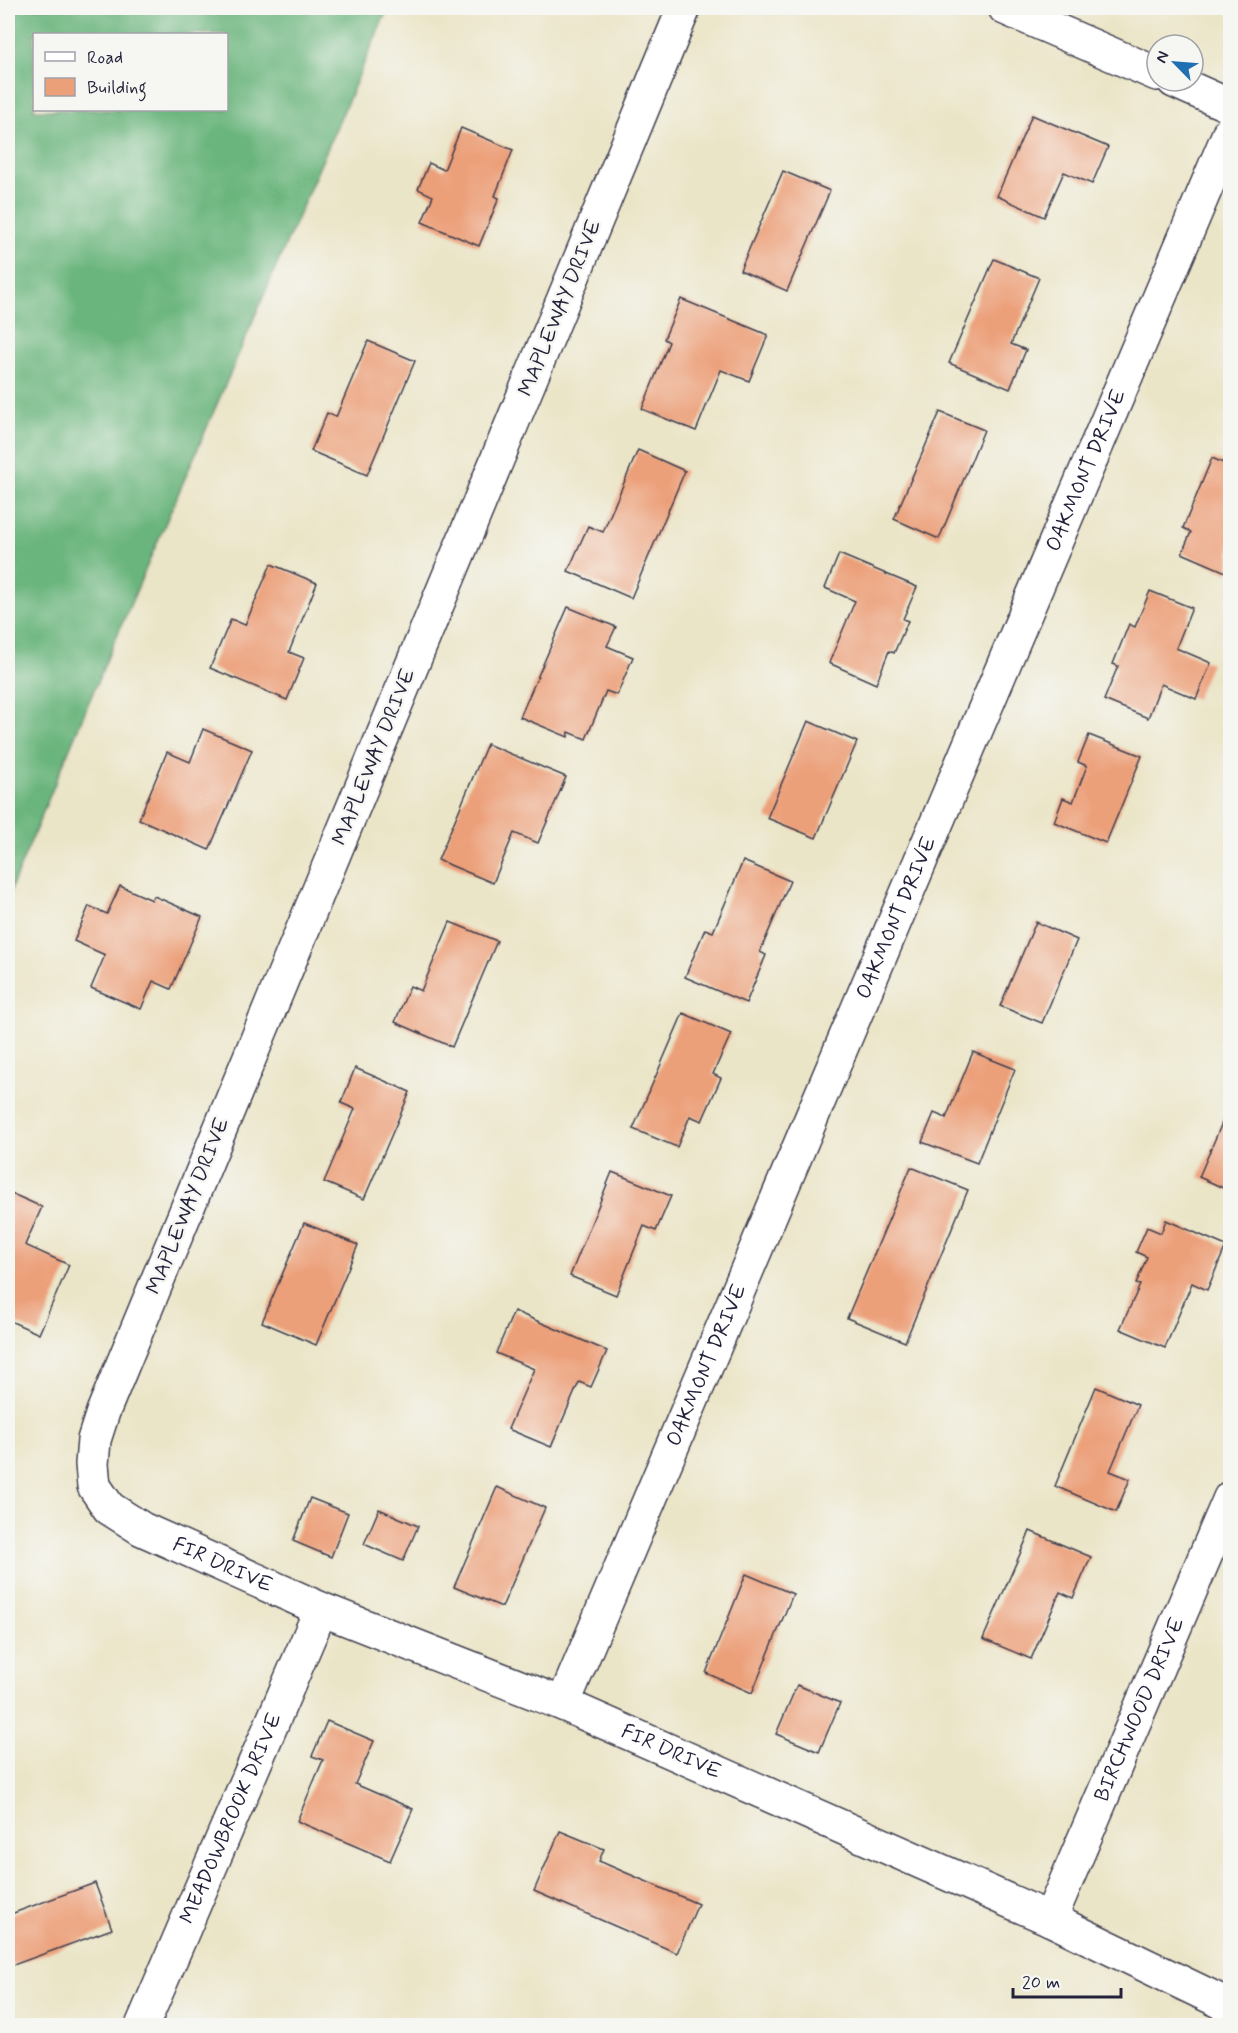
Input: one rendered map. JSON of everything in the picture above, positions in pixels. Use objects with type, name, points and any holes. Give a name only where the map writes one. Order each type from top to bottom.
[{"type":"street","name":"MAPLEWAY DRIVE","points":[[109,1508],[94,1486],[92,1464],[93,1440],[103,1412],[684,8]]},
{"type":"street","points":[[1005,8],[1145,69]]},
{"type":"street","points":[[1201,93],[1230,106]]},
{"type":"street","name":"OAKMONT DRIVE","points":[[563,1704],[1230,131]]},
{"type":"street","name":"BIRCHWOOD DRIVE","points":[[1050,1919],[1230,1498]]},
{"type":"street","name":"FIR DRIVE","points":[[109,1508],[142,1529],[321,1609],[563,1704],[1050,1919],[1230,2006]]},
{"type":"street","name":"MEADOWBROOK DRIVE","points":[[142,2025],[321,1609]]},
{"type":"green space","points":[[8,8],[388,8],[109,654],[8,896]]},
{"type":"building","points":[[1032,115],[1108,147],[1092,184],[1064,172],[1044,217],[997,196]]},
{"type":"building","points":[[461,128],[513,150],[495,196],[499,198],[479,246],[422,222],[433,196],[418,189],[429,163],[444,170]]},
{"type":"building","points":[[783,171],[830,191],[787,291],[740,270]]},
{"type":"building","points":[[994,259],[1039,278],[1011,344],[1026,350],[1010,389],[949,363]]},
{"type":"building","points":[[681,299],[768,335],[749,381],[721,370],[696,431],[642,409],[669,342],[664,339]]},
{"type":"building","points":[[368,341],[415,361],[367,475],[311,451],[327,413],[336,417]]},
{"type":"building","points":[[940,412],[984,430],[939,539],[894,519]]},
{"type":"building","points":[[638,450],[685,471],[631,598],[568,571],[588,526],[603,532]]},
{"type":"building","points":[[1212,458],[1230,466],[1230,567],[1228,573],[1182,553],[1191,532],[1183,528]]},
{"type":"building","points":[[839,554],[917,587],[903,619],[908,621],[894,653],[889,651],[876,684],[829,663],[855,601],[825,588]]},
{"type":"building","points":[[271,564],[317,583],[289,652],[304,658],[287,700],[210,668],[231,619],[245,625]]},
{"type":"building","points":[[1150,591],[1192,608],[1176,648],[1211,663],[1196,699],[1161,684],[1148,718],[1104,700],[1118,666],[1113,664],[1129,624],[1135,627]]},
{"type":"building","points":[[568,607],[616,627],[607,646],[633,657],[617,695],[606,691],[586,739],[569,732],[568,737],[520,717]]},
{"type":"building","points":[[808,721],[857,742],[816,838],[767,818]]},
{"type":"building","points":[[203,729],[252,750],[209,850],[139,819],[167,752],[190,762]]},
{"type":"building","points":[[1089,735],[1142,756],[1106,843],[1054,822],[1063,798],[1073,802],[1087,766],[1078,762]]},
{"type":"building","points":[[487,744],[566,777],[538,843],[514,833],[493,883],[438,860]]},
{"type":"building","points":[[743,861],[790,881],[760,952],[766,955],[746,1003],[685,977],[705,929],[713,932]]},
{"type":"building","points":[[120,886],[152,900],[154,896],[202,917],[171,989],[153,981],[141,1009],[91,988],[105,955],[74,941],[89,906],[107,914]]},
{"type":"building","points":[[450,922],[497,941],[452,1047],[395,1022],[410,986],[421,991]]},
{"type":"building","points":[[1036,922],[1077,940],[1042,1023],[1000,1006]]},
{"type":"building","points":[[683,1013],[731,1034],[713,1074],[721,1078],[702,1121],[690,1116],[677,1147],[633,1129]]},
{"type":"building","points":[[973,1052],[1015,1069],[977,1163],[922,1142],[934,1113],[946,1118]]},
{"type":"building","points":[[355,1068],[410,1092],[364,1199],[324,1182],[355,1109],[341,1103]]},
{"type":"building","points":[[1230,1104],[1230,1191],[1199,1177]]},
{"type":"building","points":[[911,1167],[968,1190],[905,1342],[847,1318]]},
{"type":"building","points":[[612,1172],[671,1196],[656,1231],[644,1226],[616,1295],[570,1276]]},
{"type":"building","points":[[8,1192],[42,1207],[25,1245],[69,1265],[39,1334],[8,1320]]},
{"type":"building","points":[[1166,1220],[1226,1246],[1207,1290],[1192,1283],[1165,1348],[1120,1329],[1140,1285],[1136,1284],[1147,1257],[1136,1252],[1147,1227],[1161,1233]]},
{"type":"building","points":[[304,1223],[358,1245],[316,1345],[262,1322]]},
{"type":"building","points":[[514,1311],[607,1351],[591,1387],[579,1382],[551,1447],[508,1429],[534,1369],[496,1353]]},
{"type":"building","points":[[1096,1387],[1138,1405],[1110,1471],[1130,1479],[1116,1512],[1055,1486]]},
{"type":"building","points":[[497,1487],[545,1508],[502,1607],[454,1587]]},
{"type":"building","points":[[310,1498],[348,1513],[331,1557],[293,1541]]},
{"type":"building","points":[[379,1509],[418,1526],[403,1561],[364,1544]]},
{"type":"building","points":[[1030,1531],[1091,1557],[1073,1598],[1060,1592],[1031,1659],[983,1639]]},
{"type":"building","points":[[746,1574],[793,1594],[752,1693],[706,1673]]},
{"type":"building","points":[[797,1685],[840,1703],[819,1752],[776,1734]]},
{"type":"building","points":[[327,1721],[374,1741],[355,1784],[413,1809],[390,1861],[297,1821],[323,1760],[312,1756]]},
{"type":"building","points":[[560,1831],[604,1849],[599,1861],[698,1904],[677,1953],[534,1891]]},
{"type":"building","points":[[95,1883],[112,1929],[8,1967],[8,1915]]}]
